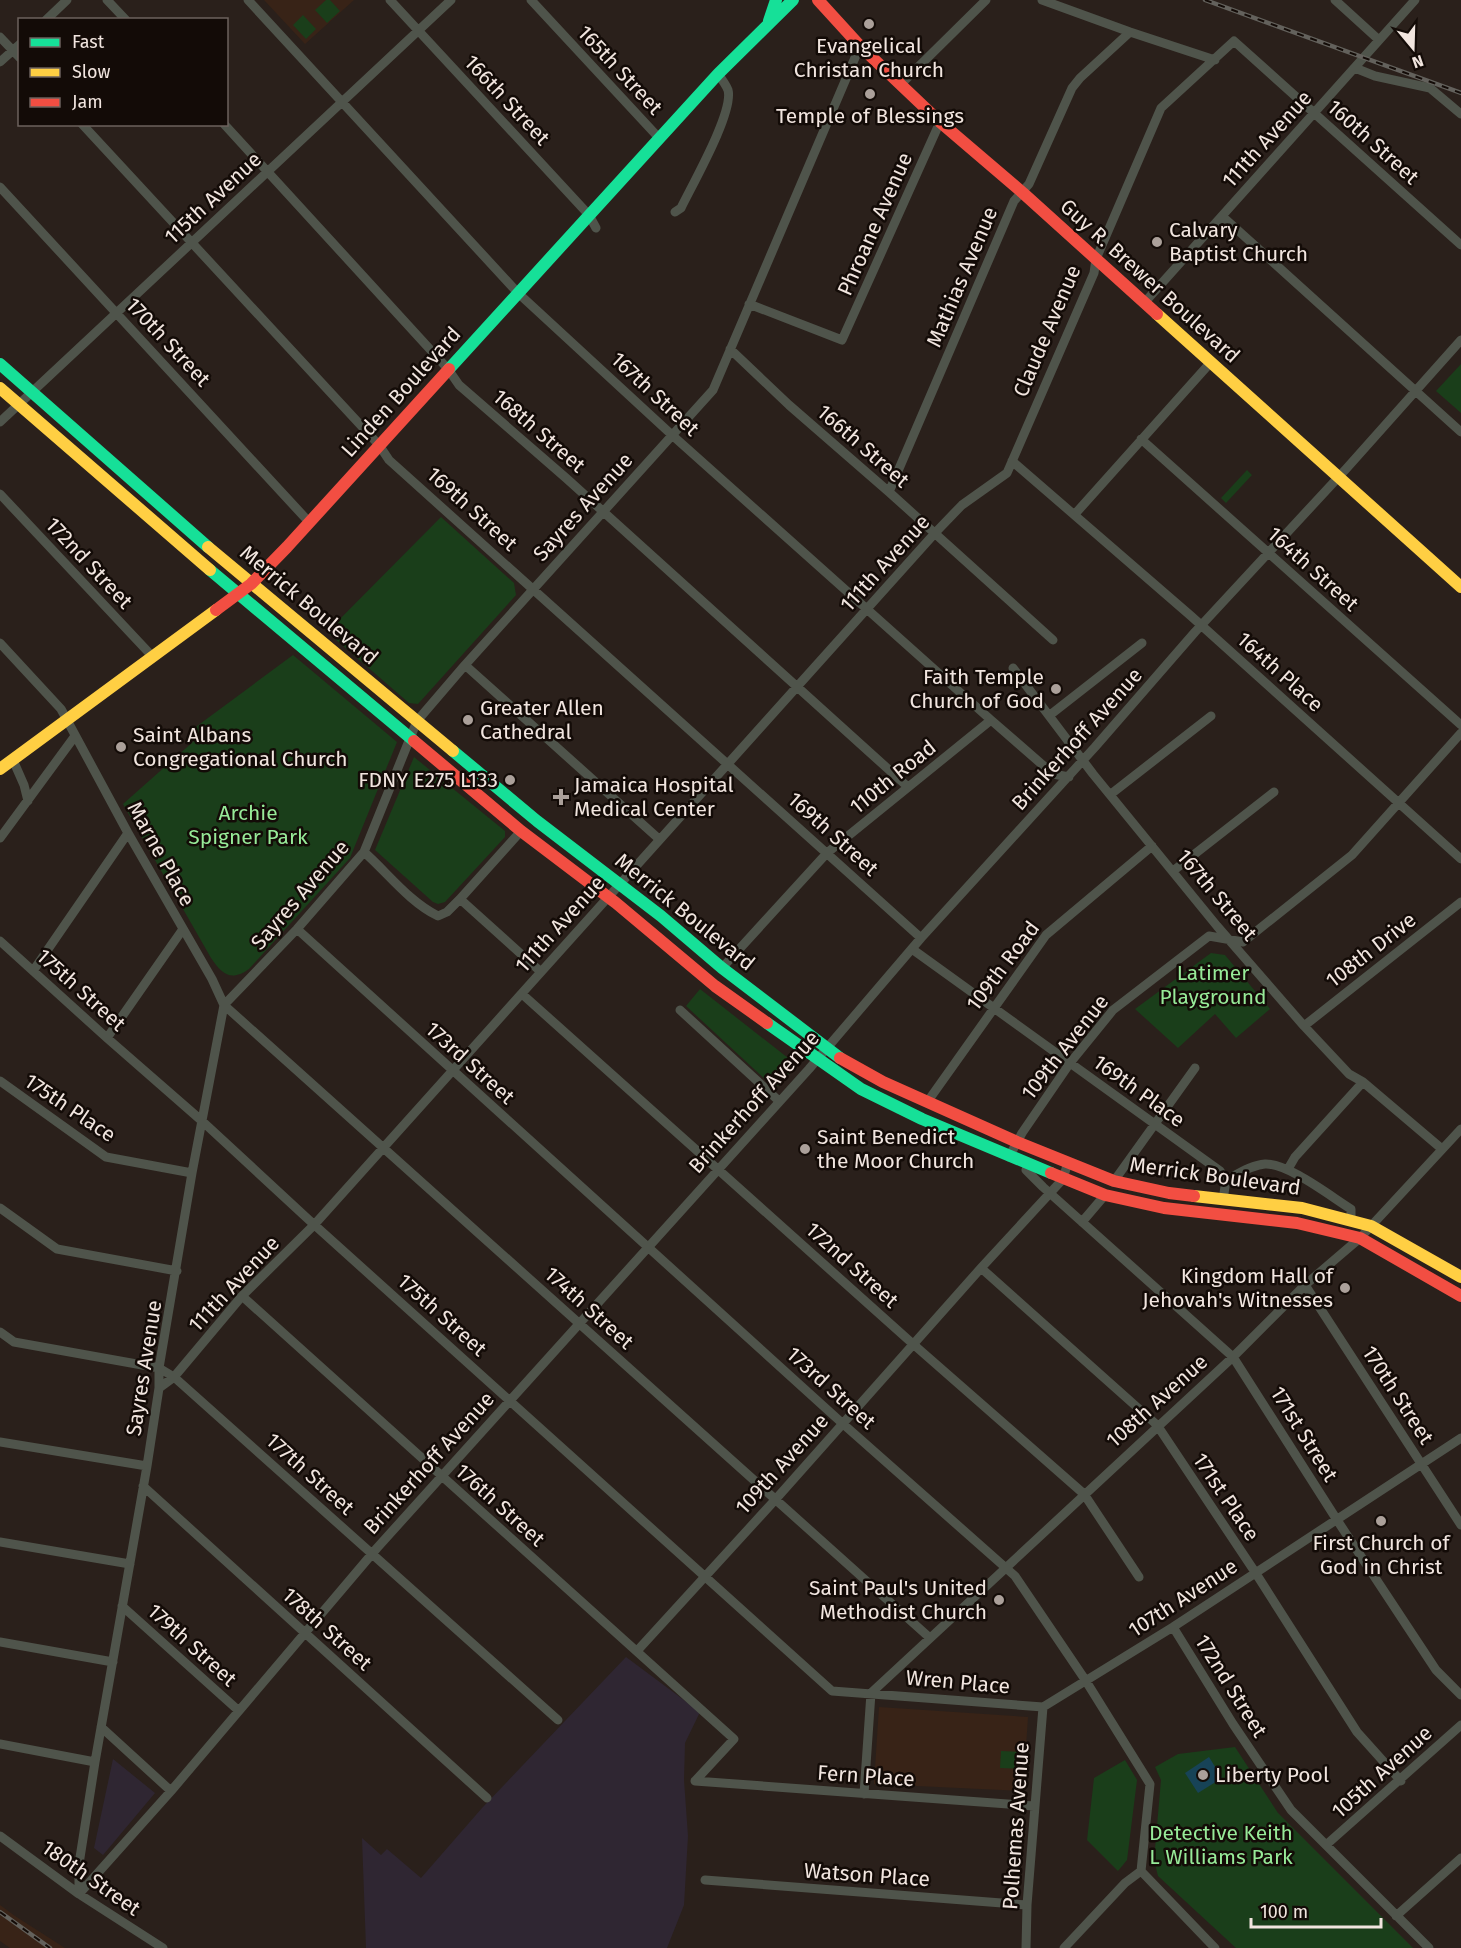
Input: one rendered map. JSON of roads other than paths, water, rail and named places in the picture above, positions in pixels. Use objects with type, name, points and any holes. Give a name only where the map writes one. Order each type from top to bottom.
[{"type":"main road","points":[[767,26],[776,0]]},
{"type":"main road","name":"Linden Boulevard","points":[[0,769],[251,584],[718,74],[793,0]]},
{"type":"main road","name":"Guy R. Brewer Boulevard","points":[[818,0],[860,46],[940,122],[1023,193],[1461,587]]},
{"type":"main road","name":"Merrick Boulevard","points":[[0,364],[251,584],[537,821],[620,884],[826,1049],[883,1082],[1017,1142],[1114,1181],[1168,1193],[1302,1208],[1351,1220],[1371,1226],[1461,1277]]},
{"type":"main road","name":"Merrick Boulevard","points":[[0,388],[237,594],[521,831],[607,897],[715,986],[861,1089],[1009,1157],[1105,1195],[1164,1208],[1297,1223],[1360,1238],[1461,1296]]},
{"type":"street","points":[[48,18],[67,0]]},
{"type":"street","points":[[108,0],[124,18]]},
{"type":"street","name":"167th Street","points":[[248,0],[518,293],[672,435],[991,720],[1053,774],[1069,777]]},
{"type":"street","name":"166th Street","points":[[390,0],[589,215],[596,228]]},
{"type":"street","name":"115th Avenue","points":[[0,422],[451,0]]},
{"type":"street","name":"165th Street","points":[[531,0],[659,138]]},
{"type":"street","points":[[901,84],[986,0]]},
{"type":"street","points":[[1042,0],[1215,60]]},
{"type":"street","points":[[1335,0],[1379,40]]},
{"type":"street","name":"111th Avenue","points":[[1145,302],[1415,0]]},
{"type":"street","name":"Mathias Avenue","points":[[889,492],[1012,204],[1032,179],[1072,88],[1130,32]]},
{"type":"street","points":[[0,36],[17,51],[0,62]]},
{"type":"street","name":"Claude Avenue","points":[[1026,428],[1094,273],[1096,259],[1161,108],[1234,41]]},
{"type":"street","name":"160th Street","points":[[1234,41],[1461,245]]},
{"type":"street","name":"Sayres Avenue","points":[[80,1894],[79,1864],[95,1761],[147,1466],[159,1388],[159,1368],[192,1173],[224,1005],[297,929],[364,852],[417,721],[713,390],[860,46]]},
{"type":"street","points":[[1354,68],[1375,76],[1430,88],[1461,114]]},
{"type":"street","points":[[675,212],[681,208],[718,131],[728,101],[728,90],[718,74]]},
{"type":"street","name":"Phroane Avenue","points":[[749,304],[842,340],[940,122]]},
{"type":"street","name":"169th Street","points":[[84,126],[379,446],[389,460],[921,938]]},
{"type":"street","name":"168th Street","points":[[226,126],[448,369],[459,385],[908,787]]},
{"type":"street","name":"170th Street","points":[[0,187],[309,522]]},
{"type":"street","points":[[1222,216],[1461,432]]},
{"type":"street","name":"Brinkerhoff Avenue","points":[[80,1894],[171,1791],[372,1554],[817,1060],[921,938],[1069,777],[1201,626],[1339,477],[1461,340]]},
{"type":"street","name":"166th Street","points":[[730,350],[1053,640]]},
{"type":"street","points":[[1075,514],[1211,362]]},
{"type":"street","name":"111th Avenue","points":[[159,1388],[174,1377],[242,1296],[314,1225],[384,1148],[935,533],[962,505],[1007,473],[1026,428]]},
{"type":"street","name":"164th Street","points":[[1141,439],[1461,725]]},
{"type":"street","name":"164th Place","points":[[1012,461],[1075,514],[1461,859]]},
{"type":"street","name":"172nd Street","points":[[0,494],[152,656]]},
{"type":"street","points":[[0,643],[61,710],[67,721]]},
{"type":"street","points":[[1050,715],[1142,643]]},
{"type":"street","points":[[465,665],[659,839]]},
{"type":"street","name":"167th Street","points":[[1012,668],[1152,846],[1304,1026],[1349,1074],[1364,1082],[1442,1149]]},
{"type":"street","points":[[1111,794],[1211,716]]},
{"type":"street","name":"110th Road","points":[[722,968],[827,853],[991,720]]},
{"type":"street","name":"Marne Place","points":[[67,721],[212,979],[224,1005]]},
{"type":"street","name":"109th Avenue","points":[[1009,1157],[1070,1063],[1113,1010],[1209,936],[1243,942],[1353,855],[1461,733]]},
{"type":"street","points":[[0,838],[75,736]]},
{"type":"street","points":[[13,760],[28,801]]},
{"type":"street","points":[[1173,871],[1274,792]]},
{"type":"street","points":[[364,852],[415,900],[438,916],[447,912],[460,900],[521,831]]},
{"type":"street","points":[[33,971],[128,833]]},
{"type":"street","name":"109th Road","points":[[928,1101],[1046,935],[1152,846]]},
{"type":"street","points":[[460,900],[541,972]]},
{"type":"street","name":"108th Drive","points":[[1304,1026],[1461,902]]},
{"type":"street","points":[[107,1038],[183,929]]},
{"type":"street","name":"173rd Street","points":[[297,929],[842,1423],[1015,1576],[1086,1681],[1150,1784],[1141,1871]]},
{"type":"street","name":"175th Street","points":[[0,941],[832,1691],[871,1693]]},
{"type":"street","name":"169th Place","points":[[912,949],[1220,1171],[1226,1180]]},
{"type":"street","name":"172nd Street","points":[[522,994],[1084,1494],[1139,1577]]},
{"type":"street","name":"174th Street","points":[[224,1005],[930,1638]]},
{"type":"street","points":[[680,1010],[779,1101]]},
{"type":"street","points":[[1114,1181],[1195,1068]]},
{"type":"street","name":"175th Place","points":[[0,1082],[106,1157],[192,1173]]},
{"type":"street","points":[[1288,1169],[1295,1157],[1364,1082]]},
{"type":"street","name":"108th Avenue","points":[[871,1693],[1157,1425],[1233,1357],[1305,1285],[1360,1238],[1461,1129]]},
{"type":"street","points":[[1063,1179],[1068,1162]]},
{"type":"street","name":"171st Street","points":[[1028,1164],[1026,1170],[1049,1192],[1233,1357],[1436,1670],[1461,1695]]},
{"type":"street","points":[[1224,1200],[1226,1180],[1253,1167],[1265,1164],[1280,1165],[1351,1209],[1351,1220]]},
{"type":"street","name":"109th Avenue","points":[[637,1651],[1063,1179]]},
{"type":"street","points":[[1082,1222],[1105,1195]]},
{"type":"street","points":[[0,1208],[57,1249],[177,1271]]},
{"type":"street","name":"171st Place","points":[[981,1268],[1157,1425],[1255,1572],[1357,1732],[1401,1781]]},
{"type":"street","name":"170th Street","points":[[1305,1285],[1461,1525]]},
{"type":"street","name":"176th Street","points":[[242,1296],[734,1739],[695,1781]]},
{"type":"street","name":"177th Street","points":[[0,1332],[14,1342],[159,1368],[174,1377],[558,1720]]},
{"type":"street","name":"107th Avenue","points":[[1044,1707],[1173,1627],[1461,1438]]},
{"type":"street","points":[[0,1442],[147,1466]]},
{"type":"street","name":"178th Street","points":[[143,1486],[487,1798]]},
{"type":"street","points":[[0,1542],[130,1564]]},
{"type":"street","name":"179th Street","points":[[122,1606],[239,1711]]},
{"type":"street","name":"172nd Street","points":[[1173,1627],[1233,1724],[1291,1810],[1429,1948]]},
{"type":"street","points":[[0,1642],[113,1662]]},
{"type":"street","points":[[864,1794],[871,1693]]},
{"type":"street","name":"Wren Place","points":[[871,1693],[1044,1707]]},
{"type":"street","name":"Polhemas Avenue","points":[[1026,1948],[1034,1806],[1044,1707]]},
{"type":"street","name":"105th Avenue","points":[[1326,1845],[1401,1781],[1461,1725]]},
{"type":"street","points":[[101,1727],[171,1791]]},
{"type":"street","points":[[0,1744],[95,1761]]},
{"type":"street","name":"Fern Place","points":[[695,1781],[1034,1806]]},
{"type":"street","name":"180th Street","points":[[0,1836],[80,1894],[163,1948]]},
{"type":"street","points":[[1396,1916],[1461,1858]]},
{"type":"street","points":[[1064,1948],[1125,1883],[1141,1871],[1211,1947]]},
{"type":"street","name":"Watson Place","points":[[705,1880],[1027,1905]]},
{"type":"water","name":"Liberty Pool","points":[[1209,1757],[1222,1778],[1198,1793],[1185,1773]]},
{"type":"railway","points":[[1205,0],[1461,93]]},
{"type":"railway","points":[[0,1912],[50,1948]]},
{"type":"place","name":"Evangelical Christan Church","points":[[869,24]]},
{"type":"place","name":"Temple of Blessings","points":[[870,94]]},
{"type":"place","name":"Calvary Baptist Church","points":[[1157,242]]},
{"type":"place","name":"Faith Temple Church of God","points":[[1056,689]]},
{"type":"place","name":"Greater Allen Cathedral","points":[[468,720]]},
{"type":"place","name":"Saint Albans Congregational Church","points":[[121,747]]},
{"type":"place","name":"FDNY E275 L133","points":[[510,780]]},
{"type":"place","name":"Jamaica Hospital Medical Center","points":[[561,797]]},
{"type":"place","name":"Saint Benedict the Moor Church","points":[[805,1149]]},
{"type":"place","name":"Kingdom Hall of Jehovah's Witnesses","points":[[1345,1288]]},
{"type":"place","name":"First Church of God in Christ","points":[[1381,1521]]},
{"type":"place","name":"Saint Paul's United Methodist Church","points":[[999,1600]]},
{"type":"place","name":"Liberty Pool","points":[[1203,1775]]},
{"type":"park label","name":"Archie Spigner Park","points":[[248,825]]},
{"type":"park label","name":"Latimer Playground","points":[[1213,985]]},
{"type":"park label","name":"Detective Keith L Williams Park","points":[[1221,1845]]}]
